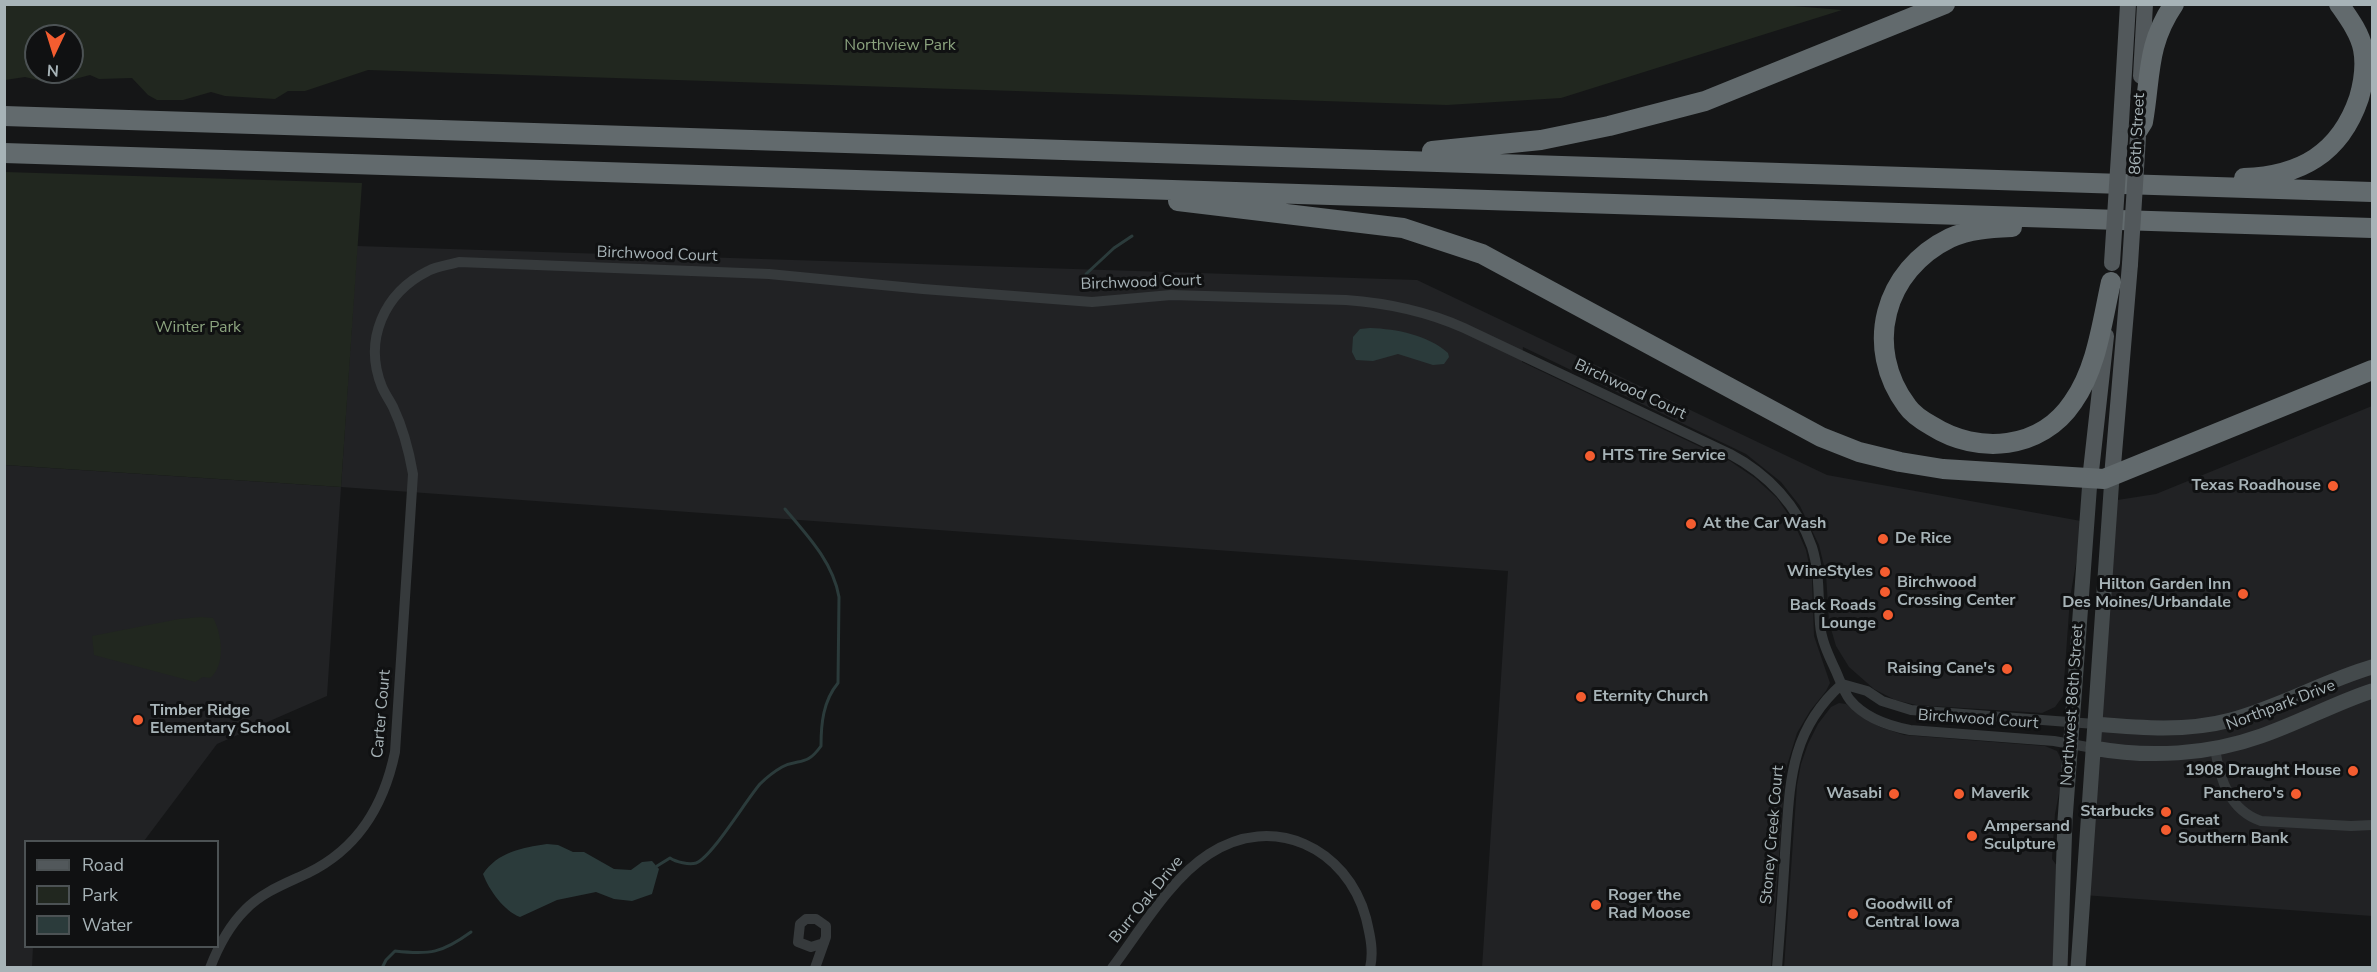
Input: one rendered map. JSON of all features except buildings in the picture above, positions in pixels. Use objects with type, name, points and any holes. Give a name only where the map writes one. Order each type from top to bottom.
[{"type":"highway","points":[[1356,159],[1541,140],[1609,126],[1705,101],[1945,4]]},
{"type":"highway","points":[[2138,134],[2144,117],[2153,46],[2161,23],[2174,4]]},
{"type":"highway","points":[[2076,183],[2123,179],[2251,178],[2288,172],[2322,155],[2346,129],[2363,86],[2363,48],[2350,20],[2339,4]]},
{"type":"highway","points":[[4,116],[2373,192]]},
{"type":"highway","points":[[4,153],[2373,228]]},
{"type":"highway","points":[[1047,186],[1403,228],[1482,254],[1821,437],[1860,452],[1943,469],[2090,480],[2112,477],[2134,466],[2373,370]]},
{"type":"highway","points":[[2111,272],[2090,372],[2073,404],[2047,429],[1998,446],[1965,441],[1950,436],[1920,418],[1908,408],[1898,392],[1884,349],[1885,317],[1894,290],[1917,260],[1950,238],[1972,231],[2136,220]]},
{"type":"main road","name":"86th Street","points":[[2111,272],[2128,4]]},
{"type":"main road","name":"86th Street","points":[[2130,264],[2145,4]]},
{"type":"main road","name":"Northwest 86th Street","points":[[2078,968],[2112,477],[2130,264]]},
{"type":"main road","name":"Northwest 86th Street","points":[[2060,968],[2070,744],[2090,480],[2111,272]]},
{"type":"main road","name":"Northpark Drive","points":[[2095,724],[2160,729],[2210,725],[2252,713],[2322,684],[2373,667]]},
{"type":"main road","name":"Northpark Drive","points":[[2093,748],[2152,754],[2215,749],[2262,736],[2373,691]]},
{"type":"street","name":"Birchwood Court","points":[[414,490],[413,474],[402,430],[382,387],[374,357],[376,333],[392,298],[410,281],[430,270],[459,262],[769,274],[1092,302],[1171,295],[1373,302],[1417,310],[1451,322],[1667,423],[1757,470],[1784,497],[1805,530],[1817,568],[1823,639],[1849,699],[1877,719],[1901,729],[2093,748]]},
{"type":"street","name":"Carter Court","points":[[219,945],[246,909],[278,886],[310,872],[334,857],[353,840],[372,816],[381,800],[390,777],[395,752],[414,490]]},
{"type":"street","name":"Birchwood Court","points":[[1842,684],[1867,691],[1882,701],[1911,710],[2095,724]]},
{"type":"street","name":"Stoney Creek Court","points":[[1777,968],[1792,769],[1797,751],[1813,717],[1842,684]]},
{"type":"street","points":[[2215,749],[2218,770],[2227,792],[2232,801],[2251,818],[2261,821],[2373,825]]},
{"type":"street","name":"Burr Oak Drive","points":[[1112,968],[1160,903],[1192,867],[1209,853],[1228,844],[1260,836],[1283,837],[1299,841],[1316,849],[1338,866],[1363,907],[1372,948],[1370,968]]},
{"type":"street","points":[[815,968],[824,943]]},
{"type":"street","name":"Carter Court","points":[[210,968],[218,948]]},
{"type":"shaded area","points":[[357,246],[1417,280],[1827,475],[2081,521],[2070,598],[2063,696],[2055,707],[2042,713],[1916,705],[1895,700],[1874,689],[1849,667],[1836,646],[1829,622],[1826,574],[1819,545],[1800,506],[1781,482],[1746,454],[1523,347],[1522,362],[1730,461],[1755,478],[1777,498],[1794,523],[1806,550],[1812,579],[1814,636],[1830,683],[1797,733],[1785,772],[1771,967],[1482,968],[1508,571],[341,487]]},
{"type":"shaded area","points":[[2372,406],[2372,916],[2083,895],[2111,501],[2156,494]]},
{"type":"shaded area","name":"Timber Ridge Elementary School","points":[[4,465],[341,487],[327,696],[217,744],[145,840],[24,840],[24,948],[33,948],[32,967],[5,968]]},
{"type":"shaded area","points":[[1839,703],[1846,704],[1880,727],[1904,735],[2045,746],[2057,751],[2061,759],[2062,778],[2055,814],[2052,859],[2057,866],[2054,967],[1784,968],[1797,785],[1801,764],[1818,724],[1831,707]]},
{"type":"green space","name":"Northview Park","points":[[5,4],[1769,4],[1842,10],[1561,98],[1447,105],[368,70],[305,91],[288,91],[275,99],[225,96],[211,92],[183,100],[157,100],[148,95],[132,78],[99,79],[90,75],[84,77],[84,24],[24,24],[24,77],[5,80]]},
{"type":"green space","name":"Winter Park","points":[[5,172],[362,183],[341,487],[5,465]]},
{"type":"green space","points":[[213,618],[219,632],[220,658],[215,673],[210,678],[203,677],[195,682],[94,655],[92,636],[179,619]]},
{"type":"water","points":[[1370,328],[1422,337],[1440,347],[1448,353],[1449,357],[1444,364],[1433,365],[1398,354],[1373,361],[1356,360],[1352,352],[1353,337],[1360,329]]},
{"type":"water","points":[[547,844],[558,845],[573,852],[584,852],[614,869],[631,870],[642,862],[652,861],[659,869],[652,894],[632,901],[614,899],[596,892],[557,900],[520,917],[508,910],[498,899],[483,874],[496,861],[511,852]]},
{"type":"waterway","points":[[1086,274],[1114,248],[1132,236]]},
{"type":"waterway","points":[[657,866],[670,858],[690,864],[703,859],[720,840],[762,782],[788,764],[807,760],[821,746],[824,713],[829,697],[838,683],[839,597],[836,584],[825,561],[785,509]]},
{"type":"waterway","points":[[382,968],[395,951],[418,953],[435,951],[471,932]]},
{"type":"place","name":"HTS Tire Service","points":[[1590,456]]},
{"type":"place","name":"Texas Roadhouse","points":[[2333,486]]},
{"type":"place","name":"At the Car Wash","points":[[1691,524]]},
{"type":"place","name":"De Rice","points":[[1883,539]]},
{"type":"place","name":"WineStyles","points":[[1885,572]]},
{"type":"place","name":"Birchwood Crossing Center","points":[[1885,592]]},
{"type":"place","name":"Hilton Garden Inn Des Moines/Urbandale","points":[[2243,594]]},
{"type":"place","name":"Back Roads Lounge","points":[[1888,615]]},
{"type":"place","name":"Raising Cane's","points":[[2007,669]]},
{"type":"place","name":"Eternity Church","points":[[1581,697]]},
{"type":"place","name":"Timber Ridge Elementary School","points":[[138,720]]},
{"type":"place","name":"1908 Draught House","points":[[2353,771]]},
{"type":"place","name":"Wasabi","points":[[1894,794]]},
{"type":"place","name":"Maverik","points":[[1959,794]]},
{"type":"place","name":"Panchero's","points":[[2296,794]]},
{"type":"place","name":"Starbucks","points":[[2166,812]]},
{"type":"place","name":"Great Southern Bank","points":[[2166,830]]},
{"type":"place","name":"Ampersand Sculpture","points":[[1972,836]]},
{"type":"place","name":"Roger the Rad Moose","points":[[1596,905]]},
{"type":"place","name":"Goodwill of Central Iowa","points":[[1853,914]]}]
